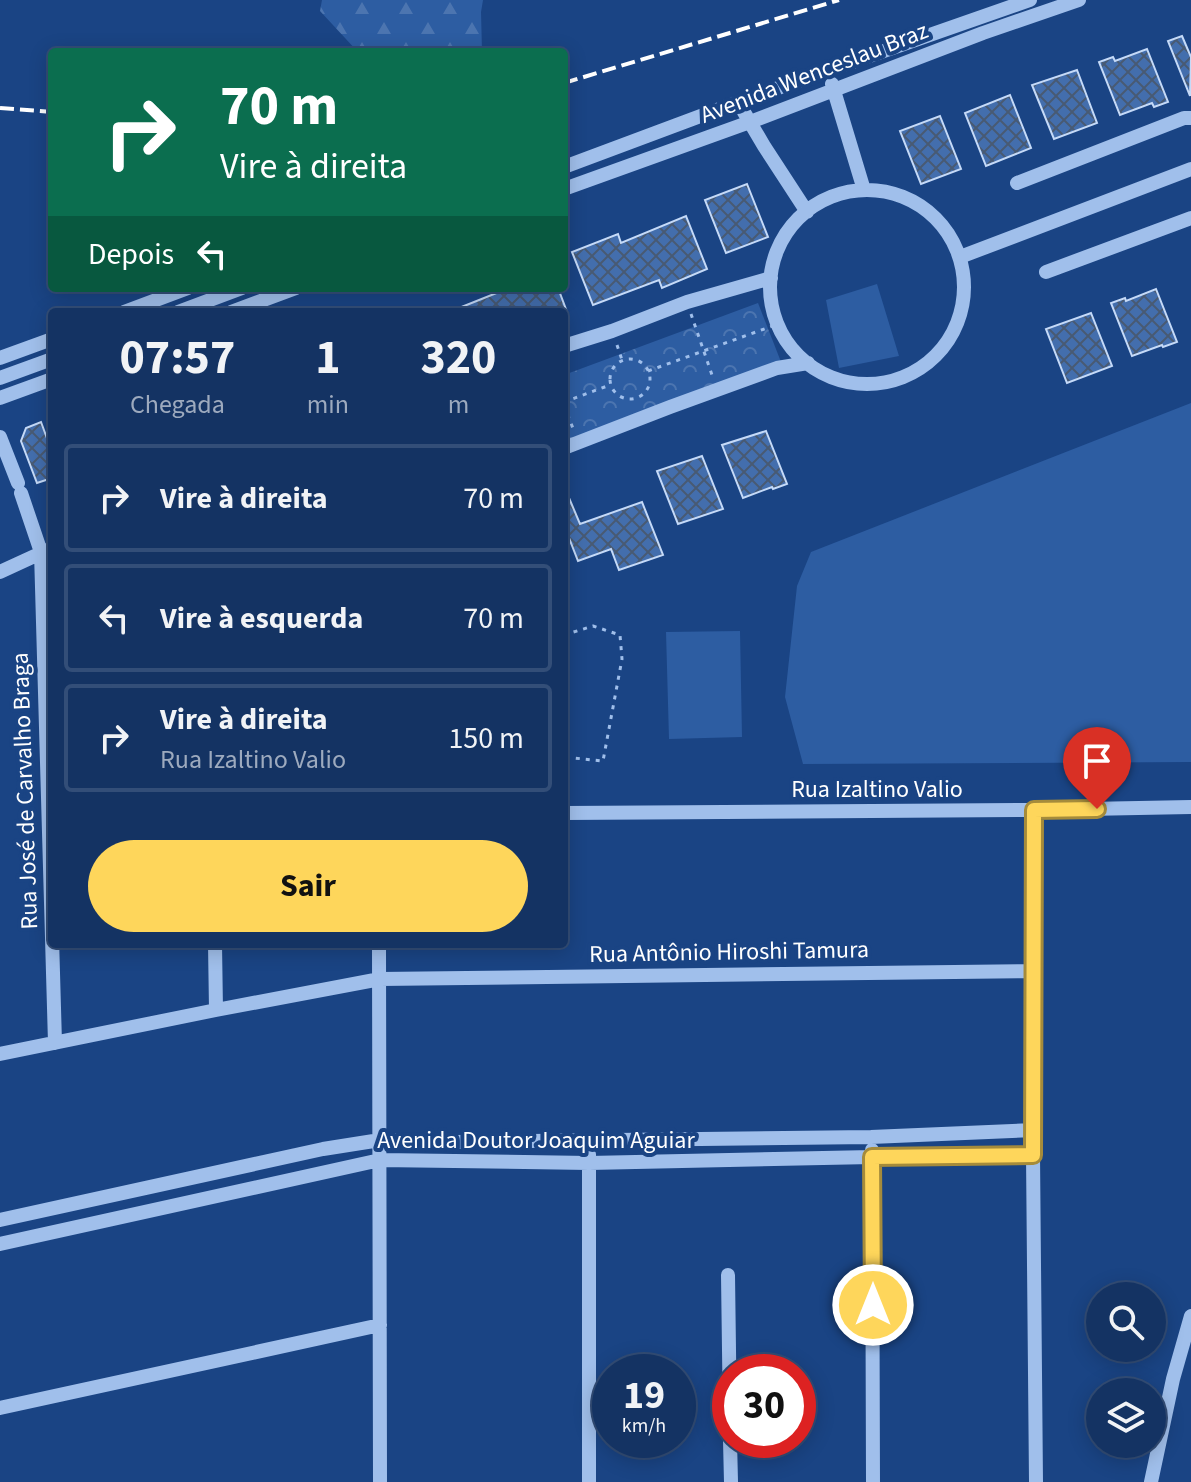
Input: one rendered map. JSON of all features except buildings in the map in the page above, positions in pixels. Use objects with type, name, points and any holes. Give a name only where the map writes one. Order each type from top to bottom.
[{"type":"street","name":"Avenida Wenceslau Braz","points":[[568,166],[738,102],[1030,0]]},
{"type":"street","name":"Avenida Wenceslau Braz","points":[[568,188],[1079,0]]},
{"type":"street","points":[[977,18],[983,33]]},
{"type":"street","points":[[826,72],[835,90],[864,190]]},
{"type":"street","points":[[738,102],[807,212]]},
{"type":"street","points":[[1017,183],[1184,118],[1191,118]]},
{"type":"street","points":[[960,257],[1191,169]]},
{"type":"street","points":[[864,190],[897,194],[924,208],[946,230],[960,257],[965,287],[960,317],[946,345],[924,366],[896,380],[866,384],[835,378],[808,363],[789,344],[778,324],[770,293],[772,266],[782,240],[798,219],[819,202],[864,190]]},
{"type":"street","points":[[1046,272],[1191,218]]},
{"type":"street","points":[[568,345],[687,302],[771,278]]},
{"type":"street","points":[[135,308],[177,292]]},
{"type":"street","points":[[189,308],[231,292]]},
{"type":"street","points":[[242,308],[285,292]]},
{"type":"street","points":[[0,358],[48,340]]},
{"type":"street","points":[[1,378],[48,360]]},
{"type":"street","points":[[568,446],[777,368],[808,363]]},
{"type":"street","points":[[0,398],[48,380]]},
{"type":"street","name":"Rua José de Carvalho Braga","points":[[0,437],[46,550],[48,660]]},
{"type":"street","points":[[0,572],[46,550]]},
{"type":"street","name":"Rua Izaltino Valio","points":[[568,813],[1191,807]]},
{"type":"street","points":[[1034,810],[1036,1482]]},
{"type":"street","name":"Rua José de Carvalho Braga","points":[[53,948],[55,1043]]},
{"type":"street","points":[[215,948],[216,1010]]},
{"type":"street","points":[[379,948],[380,1482]]},
{"type":"street","name":"Rua Antônio Hiroshi Tamura","points":[[0,1054],[380,979],[1034,971]]},
{"type":"street","name":"Avenida Doutor Joaquim Aguiar","points":[[0,1220],[380,1140],[456,1142],[871,1137],[1033,1130]]},
{"type":"street","points":[[871,1137],[873,1482]]},
{"type":"street","points":[[589,1141],[589,1482]]},
{"type":"street","name":"Avenida Doutor Joaquim Aguiar","points":[[0,1244],[380,1160],[589,1163],[1033,1155]]},
{"type":"street","points":[[728,1275],[729,1354]]},
{"type":"street","points":[[1151,1482],[1173,1379],[1191,1316]]},
{"type":"street","points":[[0,1408],[380,1325]]},
{"type":"street","points":[[730,1458],[731,1482]]},
{"type":"path","points":[[687,302],[717,390]]},
{"type":"path","points":[[648,371],[778,324]]},
{"type":"path","points":[[634,359],[648,371],[650,384],[637,398],[617,396],[610,385],[612,368],[622,360],[634,359]]},
{"type":"path","points":[[568,402],[610,385]]},
{"type":"path","points":[[568,414],[579,442]]},
{"type":"path","points":[[568,634],[593,626],[620,635],[622,659],[603,761],[568,757]]},
{"type":"green space","points":[[322,0],[483,0],[482,48],[354,48],[320,11]]},
{"type":"green space","points":[[877,284],[899,356],[839,368],[826,300]]},
{"type":"green space","points":[[758,303],[781,362],[568,442],[568,374]]},
{"type":"green space","points":[[1191,403],[1191,762],[803,764],[785,697],[797,586],[811,552]]},
{"type":"green space","points":[[740,631],[742,737],[669,739],[666,632]]},
{"type":"railway","points":[[568,82],[839,0]]},
{"type":"railway","points":[[0,108],[48,112]]},
{"type":"route","points":[[873,1305],[872,1157],[1033,1155],[1034,810],[1097,809]]}]
